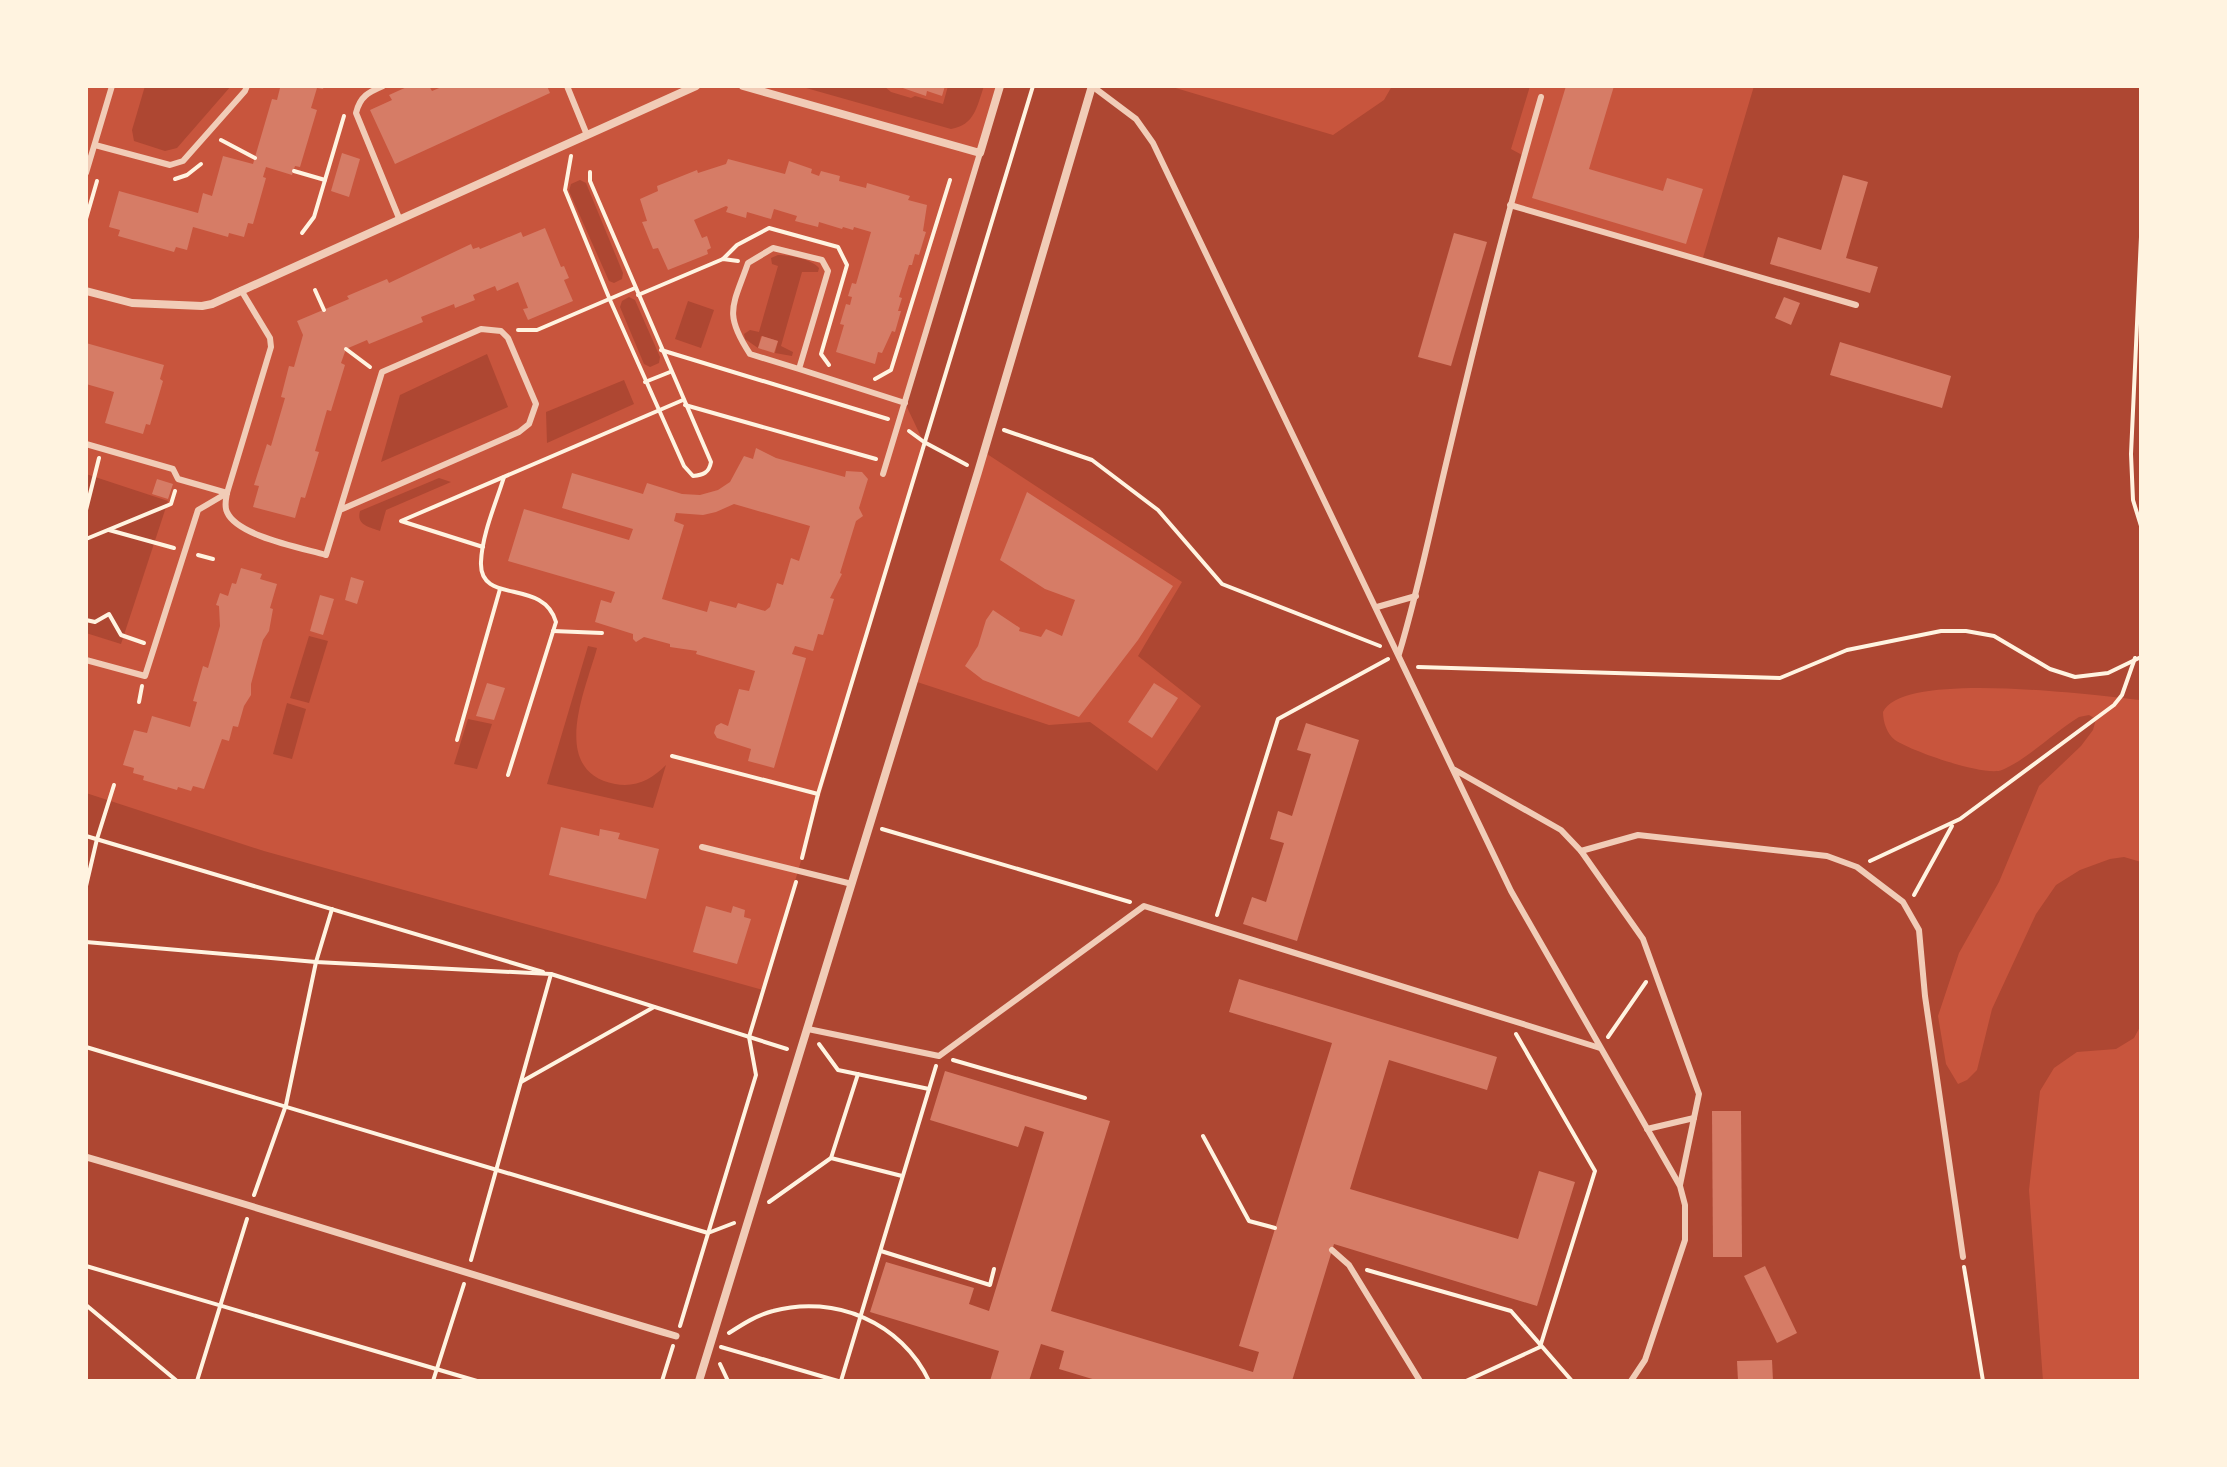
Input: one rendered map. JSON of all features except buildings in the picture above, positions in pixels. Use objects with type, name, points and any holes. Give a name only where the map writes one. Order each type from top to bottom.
[{"type":"street","points":[[86,291],[132,303],[202,306],[696,86]]},
{"type":"street","points":[[743,86],[980,153],[1000,86]]},
{"type":"street","points":[[699,1381],[978,472],[1092,86]]},
{"type":"street","points":[[86,1157],[676,1336]]},
{"type":"lane","points":[[86,173],[112,86]]},
{"type":"lane","points":[[95,145],[170,165],[183,161],[247,86]]},
{"type":"lane","points":[[383,86],[367,93],[356,113],[399,218]]},
{"type":"lane","points":[[567,86],[587,135]]},
{"type":"lane","points":[[1092,86],[1136,119],[1153,143],[1511,891],[1680,1186],[1685,1205],[1685,1240],[1649,1350],[1641,1369],[1631,1381]]},
{"type":"lane","points":[[1399,654],[1416,596],[1510,205],[1541,97]]},
{"type":"lane","points":[[883,474],[980,153]]},
{"type":"lane","points":[[1510,205],[1856,305]]},
{"type":"lane","points":[[799,369],[828,271],[822,260],[773,248],[748,263],[732,308],[734,330],[750,354],[905,403]]},
{"type":"lane","points":[[241,290],[270,338],[271,347],[227,493],[228,515],[242,529],[326,555],[382,372],[481,329],[501,331],[508,338],[536,404],[529,424],[519,432],[340,510]]},
{"type":"lane","points":[[86,444],[173,469],[178,479],[227,493]]},
{"type":"lane","points":[[86,660],[145,676],[198,510],[227,493]]},
{"type":"lane","points":[[1377,607],[1416,596]]},
{"type":"lane","points":[[1455,770],[1549,821],[1571,839],[1635,927],[1655,970],[1699,1094],[1680,1186]]},
{"type":"lane","points":[[1581,851],[1638,835],[1827,856],[1857,867],[1908,907],[1920,935],[1925,996],[1963,1257]]},
{"type":"lane","points":[[702,847],[852,884]]},
{"type":"lane","points":[[808,1029],[939,1056],[1144,906],[1600,1048]]},
{"type":"lane","points":[[1647,1129],[1694,1118]]},
{"type":"lane","points":[[1332,1250],[1349,1265],[1420,1381]]},
{"type":"path","points":[[662,1381],[756,1075],[749,1037],[799,870],[818,794],[1033,86]]},
{"type":"path","points":[[302,233],[314,217],[344,113]]},
{"type":"path","points":[[221,140],[255,158]]},
{"type":"path","points":[[573,140],[565,190],[645,382],[687,472],[693,476],[702,475],[709,470],[711,462],[590,181],[590,172]]},
{"type":"path","points":[[294,171],[325,180]]},
{"type":"path","points":[[871,378],[876,379],[891,370],[950,180]]},
{"type":"path","points":[[638,295],[723,259],[737,245],[769,228],[838,247],[847,265],[821,354],[829,365],[843,369]]},
{"type":"path","points":[[2141,237],[2131,454],[2133,500],[2141,526]]},
{"type":"path","points":[[723,259],[748,263]]},
{"type":"path","points":[[514,328],[528,332],[537,330],[635,288]]},
{"type":"path","points":[[315,290],[324,310]]},
{"type":"path","points":[[346,349],[370,367]]},
{"type":"path","points":[[661,350],[898,422],[924,442],[978,472]]},
{"type":"path","points":[[645,382],[670,372]]},
{"type":"path","points":[[483,547],[401,521],[658,410],[684,402],[886,462]]},
{"type":"path","points":[[991,426],[1092,460],[1158,510],[1222,584],[1383,647]]},
{"type":"path","points":[[86,510],[102,448]]},
{"type":"path","points":[[504,477],[483,547],[483,575],[490,584],[542,599],[552,608],[556,622],[508,775]]},
{"type":"path","points":[[86,539],[171,504],[178,479]]},
{"type":"path","points":[[107,529],[213,559]]},
{"type":"path","points":[[457,740],[500,588]]},
{"type":"path","points":[[86,620],[95,622],[109,614],[121,635],[154,646]]},
{"type":"path","points":[[553,631],[602,633]]},
{"type":"path","points":[[1405,666],[1780,678],[1847,650],[1941,631],[1980,632],[1994,636],[2050,669],[2075,677],[2108,673],[2138,658]]},
{"type":"path","points":[[1212,929],[1278,719],[1399,654]]},
{"type":"path","points":[[1857,867],[1953,823],[2117,701],[2138,658]]},
{"type":"path","points":[[672,756],[818,794]]},
{"type":"path","points":[[86,886],[114,785]]},
{"type":"path","points":[[1908,907],[1953,823]]},
{"type":"path","points":[[870,825],[1144,906]]},
{"type":"path","points":[[86,836],[551,974],[801,1053]]},
{"type":"path","points":[[197,1381],[251,1205],[286,1105],[316,962],[332,909]]},
{"type":"path","points":[[86,942],[316,962],[551,974]]},
{"type":"path","points":[[1600,1048],[1655,970]]},
{"type":"path","points":[[433,1381],[467,1275],[551,974]]},
{"type":"path","points":[[521,1082],[654,1007]]},
{"type":"path","points":[[1466,1381],[1540,1347],[1595,1171],[1507,1018]]},
{"type":"path","points":[[808,1029],[838,1070],[929,1089]]},
{"type":"path","points":[[86,1047],[708,1233],[748,1218],[831,1158],[858,1074]]},
{"type":"path","points":[[710,1344],[839,1381],[939,1056],[1085,1098]]},
{"type":"path","points":[[1203,1136],[1249,1221],[1275,1228]]},
{"type":"path","points":[[831,1158],[903,1176]]},
{"type":"path","points":[[881,1251],[990,1285],[994,1269]]},
{"type":"path","points":[[1963,1257],[1983,1381]]},
{"type":"path","points":[[1349,1265],[1511,1311],[1572,1381]]},
{"type":"path","points":[[86,1266],[477,1381]]},
{"type":"path","points":[[86,1305],[177,1381]]},
{"type":"path","points":[[710,1344],[752,1319],[784,1309],[817,1306],[861,1316],[897,1338],[912,1354],[929,1381]]},
{"type":"shaded area","points":[[145,86],[231,86],[177,148],[165,151],[134,141],[132,130]]},
{"type":"shaded area","points":[[799,86],[884,86],[891,92],[943,104],[948,86],[984,86],[970,119],[951,129]]},
{"type":"shaded area","points":[[1000,86],[1169,86],[1333,135],[1384,100],[1392,86],[1530,86],[1511,149],[1524,156],[1511,205],[1702,261],[1754,86],[2141,86],[2141,700],[2003,688],[1962,688],[1926,691],[1898,699],[1883,712],[1890,734],[1903,745],[1948,762],[1993,771],[2002,770],[2021,759],[2079,717],[2089,715],[2096,719],[2093,730],[2081,746],[2039,786],[1999,882],[1959,953],[1938,1016],[1946,1064],[1958,1084],[1977,1070],[1992,1009],[2036,914],[2056,885],[2080,870],[2110,859],[2124,857],[2141,862],[2141,1025],[2134,1038],[2116,1049],[2077,1052],[2054,1068],[2040,1091],[2029,1190],[2043,1381],[86,1381],[86,793],[264,851],[763,990],[924,443],[905,403]],"holes":[[[984,452],[1182,582],[1138,656],[1201,706],[1157,771],[1090,722],[1049,725],[914,681]]]},
{"type":"shaded area","points":[[580,180],[586,183],[623,273],[622,279],[614,283],[609,281],[569,191],[571,184]]},
{"type":"shaded area","points":[[778,255],[800,258],[819,268],[818,272],[802,272],[781,346],[793,352],[792,356],[775,353],[778,341],[761,336],[758,348],[745,339],[744,334],[750,330],[759,332],[778,266],[772,264],[771,258]]},
{"type":"shaded area","points":[[629,297],[635,300],[660,357],[659,363],[650,367],[644,364],[620,307],[622,301]]},
{"type":"shaded area","points":[[688,301],[714,310],[701,348],[675,339]]},
{"type":"shaded area","points":[[487,354],[508,407],[381,462],[400,395]]},
{"type":"shaded area","points":[[624,380],[634,404],[547,443],[546,412]]},
{"type":"shaded area","points":[[86,474],[168,501],[121,644],[86,633]]},
{"type":"shaded area","points":[[439,478],[451,482],[386,510],[380,531],[364,525],[360,519],[360,511]]},
{"type":"shaded area","points":[[309,636],[328,641],[309,703],[290,698]]},
{"type":"shaded area","points":[[588,646],[597,648],[577,726],[577,746],[582,763],[595,776],[623,785],[643,781],[666,765],[653,808],[547,784]]},
{"type":"shaded area","points":[[287,703],[306,709],[292,759],[273,754]]},
{"type":"shaded area","points":[[468,719],[492,724],[477,769],[454,764]]}]
